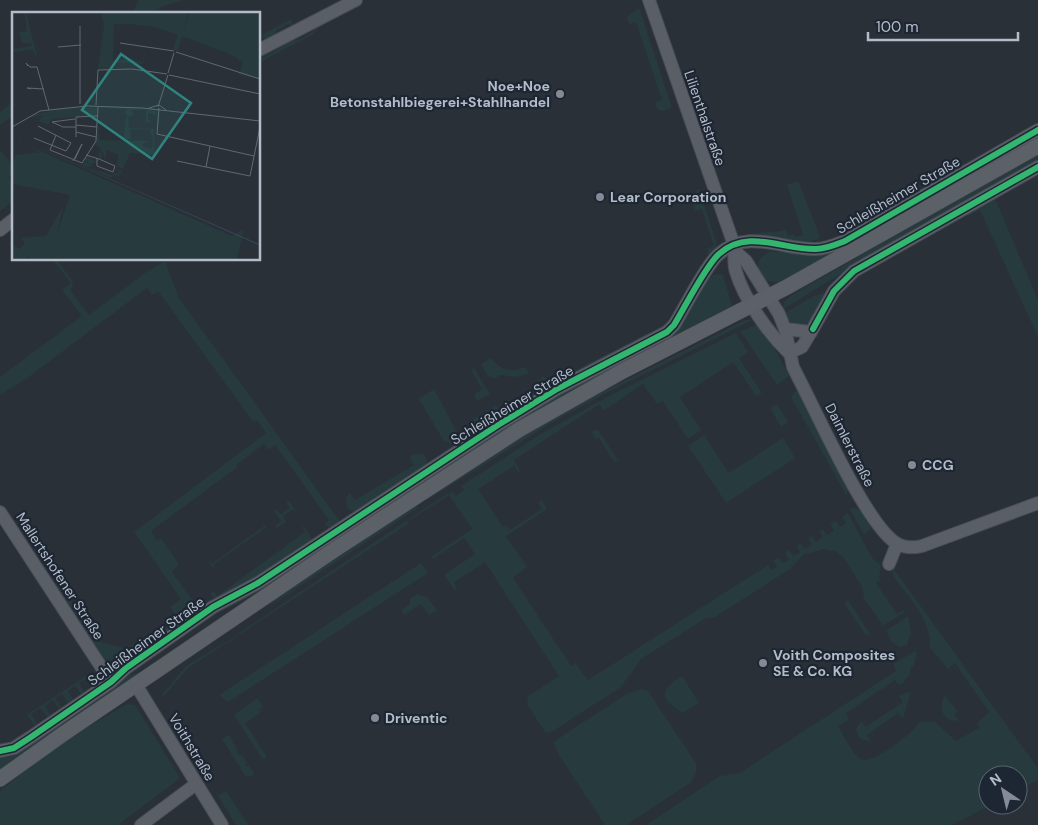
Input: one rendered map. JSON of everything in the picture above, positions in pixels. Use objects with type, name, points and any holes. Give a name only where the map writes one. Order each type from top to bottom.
[{"type":"main road","name":"Schleißheimer Straße","points":[[0,779],[334,550],[520,429],[585,391],[767,298],[936,205],[1038,146]]},
{"type":"street","points":[[260,49],[356,0]]},
{"type":"street","name":"Lilienthalstraße","points":[[649,0],[734,245],[738,253],[746,261],[767,298]]},
{"type":"street","name":"Schleißheimer Straße","points":[[0,751],[14,748],[111,682],[126,668],[213,608],[258,583],[498,425],[557,389],[667,332],[674,325],[712,263],[719,254],[734,245],[752,240],[813,250],[826,249],[845,241],[1038,130]]},
{"type":"street","points":[[789,353],[802,347],[834,291],[854,271],[1038,167]]},
{"type":"street","points":[[0,230],[12,221]]},
{"type":"street","name":"Lilienthalstraße","points":[[734,245],[736,272],[752,305]]},
{"type":"street","name":"Daimlerstraße","points":[[767,298],[785,329],[789,353],[796,373],[860,498],[887,535],[897,544]]},
{"type":"street","name":"Daimlerstraße","points":[[752,305],[777,341],[789,353]]},
{"type":"street","points":[[785,329],[812,331]]},
{"type":"street","points":[[889,564],[897,544],[914,548],[922,546],[1038,503]]},
{"type":"street","name":"Mallertshofener Straße","points":[[0,512],[111,682]]},
{"type":"street","name":"Voithstraße","points":[[136,685],[222,825]]},
{"type":"street","points":[[141,825],[196,784]]},
{"type":"green space","points":[[139,0],[184,0],[163,6],[152,12],[132,12]]},
{"type":"green space","points":[[637,9],[640,10],[671,105],[671,108],[662,111],[657,109],[655,102],[662,100],[636,22],[629,24],[627,17]]},
{"type":"green space","points":[[291,19],[293,26],[288,24],[276,30],[276,34],[267,39],[263,37],[260,38],[260,35]]},
{"type":"green space","points":[[321,25],[312,35],[262,61],[261,59],[293,40],[301,39]]},
{"type":"green space","points":[[12,103],[12,116],[0,125],[0,112]]},
{"type":"green space","points":[[1024,143],[1030,145],[781,282],[766,281],[757,269],[760,258],[770,251],[814,256],[831,253]]},
{"type":"green space","points":[[0,150],[9,160],[12,167],[12,174],[9,178],[12,182],[12,202],[0,211]]},
{"type":"green space","points":[[1038,153],[1038,160],[868,257],[782,310],[785,301],[792,295]]},
{"type":"green space","points":[[798,181],[819,234],[819,239],[808,242],[750,235],[786,230],[788,236],[794,234],[795,237],[803,235],[787,185]]},
{"type":"green space","points":[[699,188],[717,245],[671,320],[666,326],[586,367],[588,364],[664,325],[672,318],[708,257],[708,248],[714,246],[702,209],[695,211],[693,195]]},
{"type":"green space","points":[[994,196],[1038,300],[1038,337],[980,210],[968,216],[967,211]]},
{"type":"green space","points":[[53,260],[57,260],[72,280],[73,286],[70,290],[89,315],[145,273],[165,261],[179,298],[339,520],[339,524],[331,529],[324,524],[329,520],[275,445],[269,450],[264,444],[237,464],[236,468],[151,531],[157,541],[161,538],[179,564],[172,572],[194,603],[201,599],[202,607],[162,636],[156,632],[177,618],[170,607],[181,599],[134,532],[266,433],[257,420],[254,423],[158,291],[152,295],[147,288],[26,379],[0,395],[0,377],[82,316],[62,290],[71,283]]},
{"type":"green space","points":[[713,275],[723,275],[732,306],[600,376],[273,584],[230,607],[229,605],[537,405],[668,336],[704,284]]},
{"type":"green space","points":[[826,294],[814,316],[803,326],[797,326],[783,314],[814,296]]},
{"type":"green space","points":[[745,320],[752,320],[602,395],[551,423],[427,500],[431,493],[562,412]]},
{"type":"green space","points":[[759,324],[768,336],[789,376],[777,385],[740,331]]},
{"type":"green space","points":[[736,333],[748,352],[739,358],[762,393],[756,396],[733,362],[680,397],[701,430],[688,439],[663,401],[657,404],[643,384],[603,411],[600,404],[514,460],[520,470],[518,472],[514,466],[478,489],[503,527],[506,525],[510,530],[542,509],[538,503],[542,500],[547,509],[506,536],[527,567],[513,578],[571,666],[575,663],[588,680],[768,565],[772,570],[777,567],[773,561],[779,557],[783,563],[789,560],[785,553],[789,550],[794,556],[800,552],[797,546],[801,543],[805,549],[812,545],[808,538],[812,536],[816,542],[823,537],[819,531],[823,529],[827,535],[834,531],[830,524],[836,521],[840,527],[846,523],[842,517],[848,513],[872,558],[881,565],[879,578],[882,579],[876,583],[897,614],[904,610],[905,612],[883,626],[864,598],[862,587],[844,558],[837,552],[824,549],[803,555],[790,569],[715,617],[706,618],[641,659],[621,687],[550,733],[545,732],[528,706],[527,697],[559,676],[485,562],[454,582],[457,589],[454,589],[444,575],[475,554],[464,538],[433,559],[432,556],[472,529],[449,495],[452,492],[456,496],[464,490],[461,486],[541,434],[609,396]]},
{"type":"green space","points":[[491,358],[502,368],[515,370],[525,367],[529,373],[516,377],[500,375],[495,379],[488,376],[481,364]]},
{"type":"green space","points":[[474,368],[490,394],[477,401],[474,395],[482,389],[471,370]]},
{"type":"green space","points":[[544,376],[549,383],[548,385],[477,430],[471,426],[474,419],[496,405],[500,411],[541,386],[538,380]]},
{"type":"green space","points":[[434,389],[458,434],[457,440],[451,443],[444,441],[419,399]]},
{"type":"green space","points":[[797,390],[848,488],[847,496],[791,397]]},
{"type":"green space","points":[[777,404],[788,422],[781,427],[770,408]]},
{"type":"green space","points":[[598,430],[618,460],[614,462],[599,438],[596,439],[591,431]]},
{"type":"green space","points":[[704,435],[729,473],[783,438],[795,458],[726,503],[688,446]]},
{"type":"green space","points":[[415,454],[423,454],[426,458],[427,467],[359,512],[348,509],[346,498],[350,493],[355,500],[414,465],[409,457]]},
{"type":"green space","points":[[448,493],[449,495],[407,522],[408,524],[233,638]]},
{"type":"green space","points":[[289,501],[298,513],[293,509],[283,516],[286,522],[277,528],[275,526],[281,521],[274,511],[276,509],[281,514],[290,508],[286,502]]},
{"type":"green space","points":[[412,505],[419,507],[268,607],[280,594]]},
{"type":"green space","points":[[856,508],[861,511],[871,528],[864,535],[850,509]]},
{"type":"green space","points":[[261,520],[270,533],[265,528],[213,565],[216,572],[207,560],[212,564],[264,526]]},
{"type":"green space","points":[[302,526],[305,527],[312,540],[235,592],[214,598],[211,594],[213,590],[217,596],[305,532]]},
{"type":"green space","points":[[421,563],[428,573],[228,702],[219,695]]},
{"type":"green space","points":[[893,568],[1037,767],[1038,780],[1028,786],[1028,765],[978,765],[978,812],[952,825],[646,825],[720,776],[740,773],[896,671],[893,664],[915,651],[917,653],[914,665],[911,667],[910,675],[904,680],[905,682],[899,685],[895,680],[846,713],[849,720],[838,726],[854,753],[861,759],[867,760],[883,753],[901,740],[920,722],[934,721],[956,741],[979,728],[977,723],[989,712],[955,663],[948,669],[930,648],[930,638],[923,619],[893,576]]},
{"type":"green space","points":[[58,583],[92,635],[94,634],[100,642],[125,648],[144,639],[147,643],[146,647],[122,663],[103,659],[55,587]]},
{"type":"green space","points":[[417,594],[427,597],[437,610],[429,615],[421,604],[404,615],[401,610],[410,604],[410,599]]},
{"type":"green space","points":[[848,600],[870,634],[866,636],[844,603]]},
{"type":"green space","points":[[908,616],[911,632],[907,645],[900,647],[892,642],[886,631]]},
{"type":"green space","points":[[226,643],[188,668],[163,697],[162,695],[186,666]]},
{"type":"green space","points":[[148,669],[0,770],[0,756],[12,755],[19,751],[126,677]]},
{"type":"green space","points":[[92,672],[90,685],[85,679],[79,683],[84,692],[81,694],[75,686],[68,691],[73,699],[68,703],[62,694],[55,698],[61,707],[59,709],[53,700],[45,706],[50,715],[47,717],[41,708],[31,714],[37,724],[34,725],[27,715]]},
{"type":"green space","points":[[682,676],[699,703],[683,713],[666,699],[665,695],[669,686]]},
{"type":"green space","points":[[643,689],[648,691],[696,763],[696,773],[690,783],[626,825],[605,825],[559,755],[554,743],[628,693]]},
{"type":"green space","points":[[911,691],[903,719],[898,713],[867,735],[871,742],[859,738],[856,729],[861,721],[866,727],[903,702],[899,696]]},
{"type":"green space","points":[[945,695],[958,712],[954,714],[959,720],[952,721],[943,713],[941,707]]},
{"type":"green space","points":[[258,698],[263,707],[259,710],[260,713],[245,723],[267,757],[263,760],[234,715]]},
{"type":"green space","points":[[127,704],[135,705],[180,778],[118,825],[0,825],[0,791],[38,760]]},
{"type":"green space","points":[[229,735],[240,756],[242,755],[247,763],[245,764],[247,767],[249,766],[255,775],[246,777],[222,739]]},
{"type":"green space","points":[[226,791],[248,825],[236,825],[218,796]]},
{"type":"cycle path","points":[[0,751],[14,748],[31,737],[111,682],[126,668],[213,607],[258,583],[498,425],[557,389],[667,332],[674,325],[708,267],[719,254],[730,246],[754,241],[816,249],[838,244],[1038,130]]},
{"type":"cycle path","points":[[813,329],[834,291],[854,271],[1038,167]]},
{"type":"place","name":"Noe+Noe Betonstahlbiegerei+Stahlhandel","points":[[560,94]]},
{"type":"place","name":"Lear Corporation","points":[[600,197]]},
{"type":"place","name":"CCG","points":[[912,465]]},
{"type":"place","name":"Voith Composites SE & Co. KG","points":[[763,663]]},
{"type":"place","name":"Driventic","points":[[375,718]]}]
